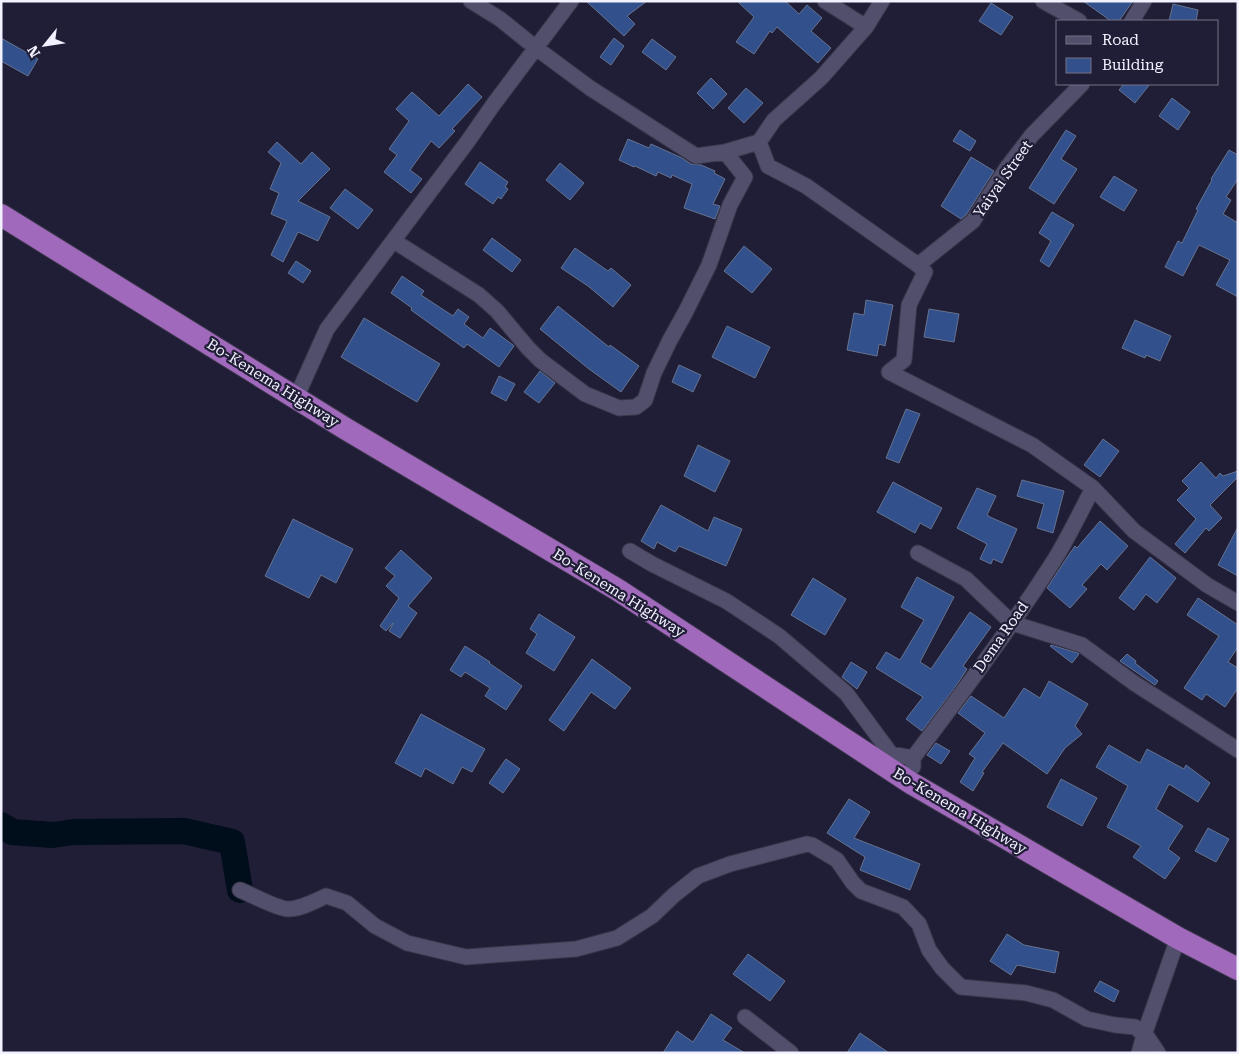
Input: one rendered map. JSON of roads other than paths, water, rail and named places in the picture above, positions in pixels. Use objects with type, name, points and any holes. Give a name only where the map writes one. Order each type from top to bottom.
[{"type":"highway","name":"Bo-Kenema Highway","points":[[1,216],[346,430],[618,590],[911,783],[1178,938],[1238,968]]},
{"type":"street","points":[[472,1],[500,19],[590,88],[696,156],[725,152],[759,142],[774,120],[821,78],[866,27],[882,1]]},
{"type":"street","points":[[296,398],[327,329],[394,242],[571,1]]},
{"type":"street","points":[[825,1],[866,27]]},
{"type":"street","points":[[1043,1],[1076,20]]},
{"type":"street","points":[[1133,20],[1144,1]]},
{"type":"street","name":"Yaiyai Street","points":[[918,265],[974,221],[1006,169],[1032,135],[1081,85]]},
{"type":"street","points":[[759,142],[768,166],[806,186],[918,265],[925,272],[909,305],[904,360],[889,372],[1032,446],[1093,488],[1134,531],[1207,585],[1238,603]]},
{"type":"street","points":[[725,152],[745,177]]},
{"type":"street","points":[[394,242],[479,295],[497,311],[540,360],[585,394],[619,408],[636,407],[645,400],[654,373],[709,265],[730,205],[745,177],[768,166]]},
{"type":"street","name":"Dema Road","points":[[913,758],[982,666],[1056,557],[1093,488]]},
{"type":"street","points":[[630,551],[726,601],[779,636],[846,693],[891,754],[913,758],[911,783]]},
{"type":"street","points":[[918,553],[966,579],[1012,623],[1082,644],[1134,683],[1238,750]]},
{"type":"street","points":[[240,890],[288,909],[302,906],[326,896],[347,903],[375,926],[407,943],[466,957],[566,950],[617,938],[652,916],[698,876],[730,864],[807,844],[837,860],[861,891],[902,907],[919,924],[929,950],[942,968],[961,987],[1026,993],[1053,1000],[1087,1019],[1135,1027],[1148,1038],[1158,1053]]},
{"type":"street","points":[[1139,1053],[1178,938]]},
{"type":"street","points":[[745,1017],[791,1053]]},
{"type":"waterway","points":[[1,825],[12,832],[53,835],[74,832],[184,831],[232,842],[240,890]]}]
